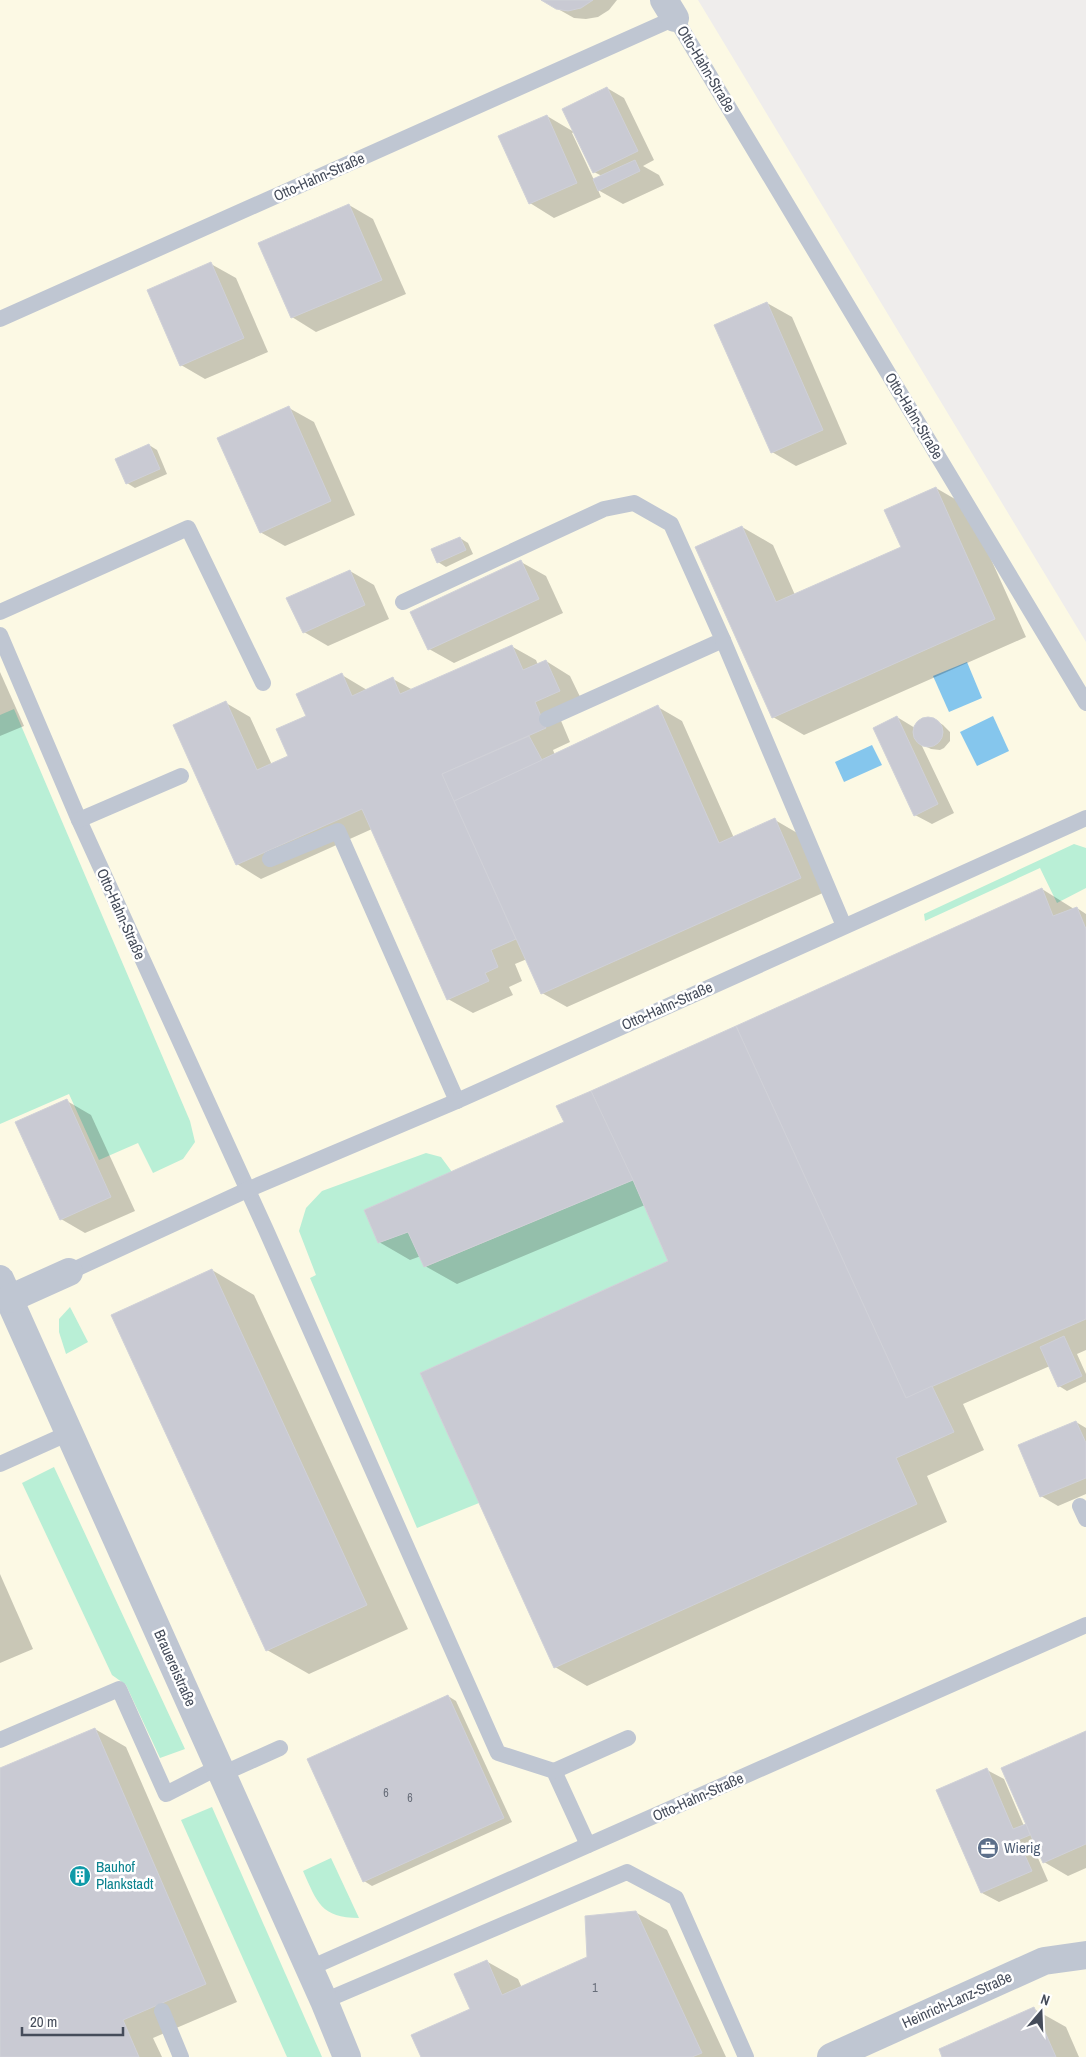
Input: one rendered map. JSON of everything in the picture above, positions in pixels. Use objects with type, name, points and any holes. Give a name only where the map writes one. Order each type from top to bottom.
[{"type":"street","name":"Otto-Hahn-Straße","points":[[5,1289],[69,1272]]},
{"type":"street","name":"Brauereistraße","points":[[5,1289],[310,1968],[347,2057]]},
{"type":"street","name":"Heinrich-Lanz-Straße","points":[[831,2057],[1044,1961],[1086,1955]]},
{"type":"lane","name":"Otto-Hahn-Straße","points":[[0,319],[669,9],[1086,703]]},
{"type":"lane","points":[[403,602],[604,508],[634,503],[671,524],[723,640],[844,926]]},
{"type":"lane","points":[[0,612],[188,528],[262,683]]},
{"type":"lane","name":"Otto-Hahn-Straße","points":[[0,635],[79,820],[247,1190]]},
{"type":"lane","points":[[547,719],[723,640]]},
{"type":"lane","points":[[79,820],[181,776]]},
{"type":"lane","name":"Otto-Hahn-Straße","points":[[69,1272],[247,1190],[457,1101],[1086,818]]},
{"type":"lane","points":[[270,859],[338,831],[457,1101]]},
{"type":"lane","points":[[247,1190],[498,1753],[554,1771],[628,1738]]},
{"type":"lane","points":[[0,1464],[69,1433]]},
{"type":"lane","name":"Otto-Hahn-Straße","points":[[310,1968],[1086,1625]]},
{"type":"lane","points":[[0,1740],[119,1689],[166,1794],[280,1748]]},
{"type":"lane","points":[[554,1771],[588,1845]]},
{"type":"lane","points":[[324,2001],[628,1872],[676,1898],[746,2057]]},
{"type":"lane","points":[[162,2011],[181,2057]]},
{"type":"shaded area","points":[[0,0],[698,0],[1086,642],[1086,2057],[0,2057]]},
{"type":"green space","points":[[14,709],[190,1121],[195,1142],[183,1159],[153,1173],[138,1143],[99,1160],[69,1094],[0,1124],[0,715]]},
{"type":"green space","points":[[1074,844],[1086,848],[1086,888],[1057,903],[1040,868],[925,921],[924,914]]},
{"type":"green space","points":[[426,1153],[441,1157],[452,1172],[364,1210],[378,1243],[408,1232],[425,1267],[633,1180],[668,1261],[420,1373],[479,1503],[417,1528],[310,1278],[316,1275],[299,1231],[306,1208],[322,1191]]},
{"type":"green space","points":[[70,1307],[88,1342],[66,1354],[59,1332],[59,1319]]},
{"type":"green space","points":[[54,1467],[185,1749],[160,1758],[126,1685],[112,1675],[22,1483]]},
{"type":"green space","points":[[212,1807],[322,2057],[287,2057],[181,1820]]},
{"type":"green space","points":[[331,1858],[359,1918],[336,1915],[328,1911],[317,1899],[308,1882],[303,1871]]},
{"type":"water","points":[[967,662],[982,698],[949,712],[933,676]]},
{"type":"water","points":[[993,716],[1009,751],[977,766],[960,732]]},
{"type":"water","points":[[872,745],[882,765],[844,782],[835,762]]},
{"type":"building","points":[[541,0],[593,0],[581,8],[568,11],[556,9]]},
{"type":"building","points":[[607,87],[638,151],[593,173],[562,109]]},
{"type":"building","points":[[547,115],[577,183],[529,204],[498,136]]},
{"type":"building","points":[[635,160],[640,171],[598,191],[593,179]]},
{"type":"building","points":[[349,204],[382,280],[291,318],[258,243]]},
{"type":"building","points":[[211,262],[244,338],[180,366],[147,290]]},
{"type":"building","points":[[767,302],[823,430],[771,453],[714,325]]},
{"type":"building","points":[[289,406],[331,501],[260,533],[217,438]]},
{"type":"building","points":[[149,444],[160,469],[126,484],[115,459]]},
{"type":"building","points":[[936,487],[995,619],[772,718],[695,547],[742,526],[776,602],[901,547],[884,510]]},
{"type":"building","points":[[460,537],[466,550],[437,563],[431,549]]},
{"type":"building","points":[[521,560],[539,599],[428,650],[410,612]]},
{"type":"building","points":[[350,570],[365,605],[303,633],[286,598]]},
{"type":"building","points":[[512,645],[523,670],[546,660],[560,691],[535,702],[546,728],[442,774],[516,939],[491,950],[498,967],[485,973],[489,981],[447,1000],[362,809],[236,865],[173,725],[226,701],[257,770],[288,756],[276,729],[306,716],[296,694],[342,673],[352,696],[393,677],[400,694]]},
{"type":"building","points":[[658,705],[719,843],[775,818],[801,878],[541,994],[454,801]]},
{"type":"building","points":[[897,716],[938,804],[914,816],[873,728]]},
{"type":"building","points":[[928,717],[934,718],[942,726],[942,738],[934,746],[928,747],[922,746],[914,738],[913,732],[914,726],[922,718]]},
{"type":"building","points":[[529,736],[542,760],[454,801],[442,774]]},
{"type":"building","points":[[1042,888],[1053,916],[1077,907],[1086,929],[1086,1319],[906,1398],[736,1026]]},
{"type":"building","points":[[736,1026],[906,1398],[932,1386],[954,1432],[896,1458],[917,1504],[554,1668],[420,1373],[668,1261],[633,1180],[591,1091]]},
{"type":"building","points":[[591,1091],[633,1180],[424,1267],[408,1232],[378,1243],[364,1210],[564,1122],[556,1106]]},
{"type":"building","points":[[67,1099],[111,1197],[60,1220],[15,1122]]},
{"type":"building","points":[[212,1269],[367,1605],[266,1651],[111,1315]]},
{"type":"building","points":[[1064,1336],[1082,1376],[1058,1387],[1040,1347]]},
{"type":"building","points":[[1076,1421],[1086,1443],[1086,1478],[1040,1497],[1018,1445]]},
{"type":"building","points":[[448,1695],[504,1818],[363,1882],[307,1759]]},
{"type":"building","name":"Bauhof Plankstadt","points":[[95,1728],[206,1984],[123,2020],[139,2057],[0,2057],[0,1768]]},
{"type":"building","points":[[1086,1731],[1086,1844],[1043,1863],[1001,1768]]},
{"type":"building","points":[[987,1768],[1013,1829],[1026,1824],[1030,1835],[1018,1840],[1032,1871],[981,1893],[936,1790]]},
{"type":"building","points":[[636,1911],[702,2053],[692,2057],[421,2057],[411,2035],[470,2009],[454,1974],[487,1960],[502,1995],[587,1957],[585,1916]]},
{"type":"building","points":[[1034,2007],[1056,2057],[942,2057],[939,2049]]},
{"type":"place","name":"Wierig","points":[[988,1848]]},
{"type":"place","name":"Bauhof Plankstadt","points":[[80,1876]]}]
